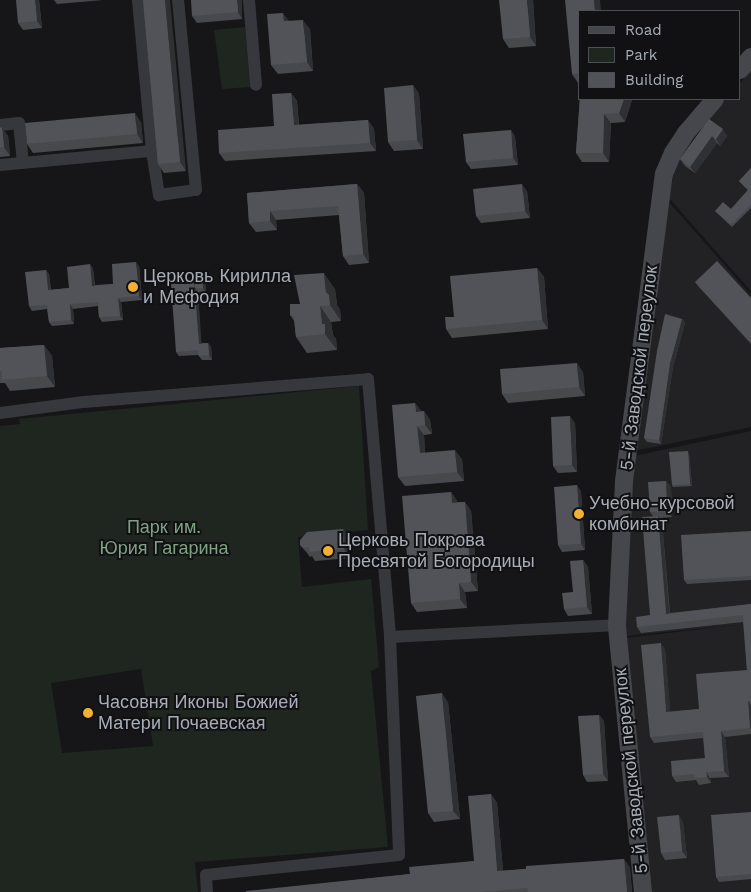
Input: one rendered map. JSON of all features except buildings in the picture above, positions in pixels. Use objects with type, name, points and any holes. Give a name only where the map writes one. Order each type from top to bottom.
[{"type":"street","points":[[138,0],[152,151],[159,195],[196,190],[178,0]]},
{"type":"street","points":[[249,0],[256,84]]},
{"type":"street","points":[[741,69],[751,57]]},
{"type":"street","name":"5-й Заводской переулок","points":[[643,892],[617,625],[624,481],[664,174],[673,153],[686,133],[714,100]]},
{"type":"street","points":[[0,125],[19,123],[22,163]]},
{"type":"street","points":[[0,165],[152,151]]},
{"type":"street","points":[[0,413],[84,402],[368,379],[390,637],[398,856],[206,875],[208,892]]},
{"type":"street","points":[[390,637],[617,625]]},
{"type":"shaded area","points":[[751,70],[751,291],[669,198],[676,161],[725,100],[741,100],[741,82]]},
{"type":"shaded area","points":[[667,200],[751,295],[751,427],[634,451]]},
{"type":"shaded area","points":[[751,431],[751,892],[652,892],[626,638],[745,624],[626,636],[626,593],[634,456]]},
{"type":"green space","points":[[245,27],[250,87],[222,89],[214,30]]},
{"type":"green space","name":"Парк им. Юрия Гагарина","points":[[359,386],[368,530],[298,537],[302,587],[371,579],[379,667],[371,671],[388,847],[195,862],[198,892],[0,892],[0,426],[20,424],[19,419]],"holes":[[[141,669],[153,746],[62,753],[51,683]]]},
{"type":"place","name":"Церковь Кирилла и Мефодия","points":[[133,287]]},
{"type":"place","name":"Учебно-курсовой комбинат","points":[[579,514]]},
{"type":"place","name":"Церковь Покрова Пресвятой Богородицы","points":[[328,551]]},
{"type":"place","name":"Часовня Иконы Божией Матери Почаевская","points":[[88,713]]}]
